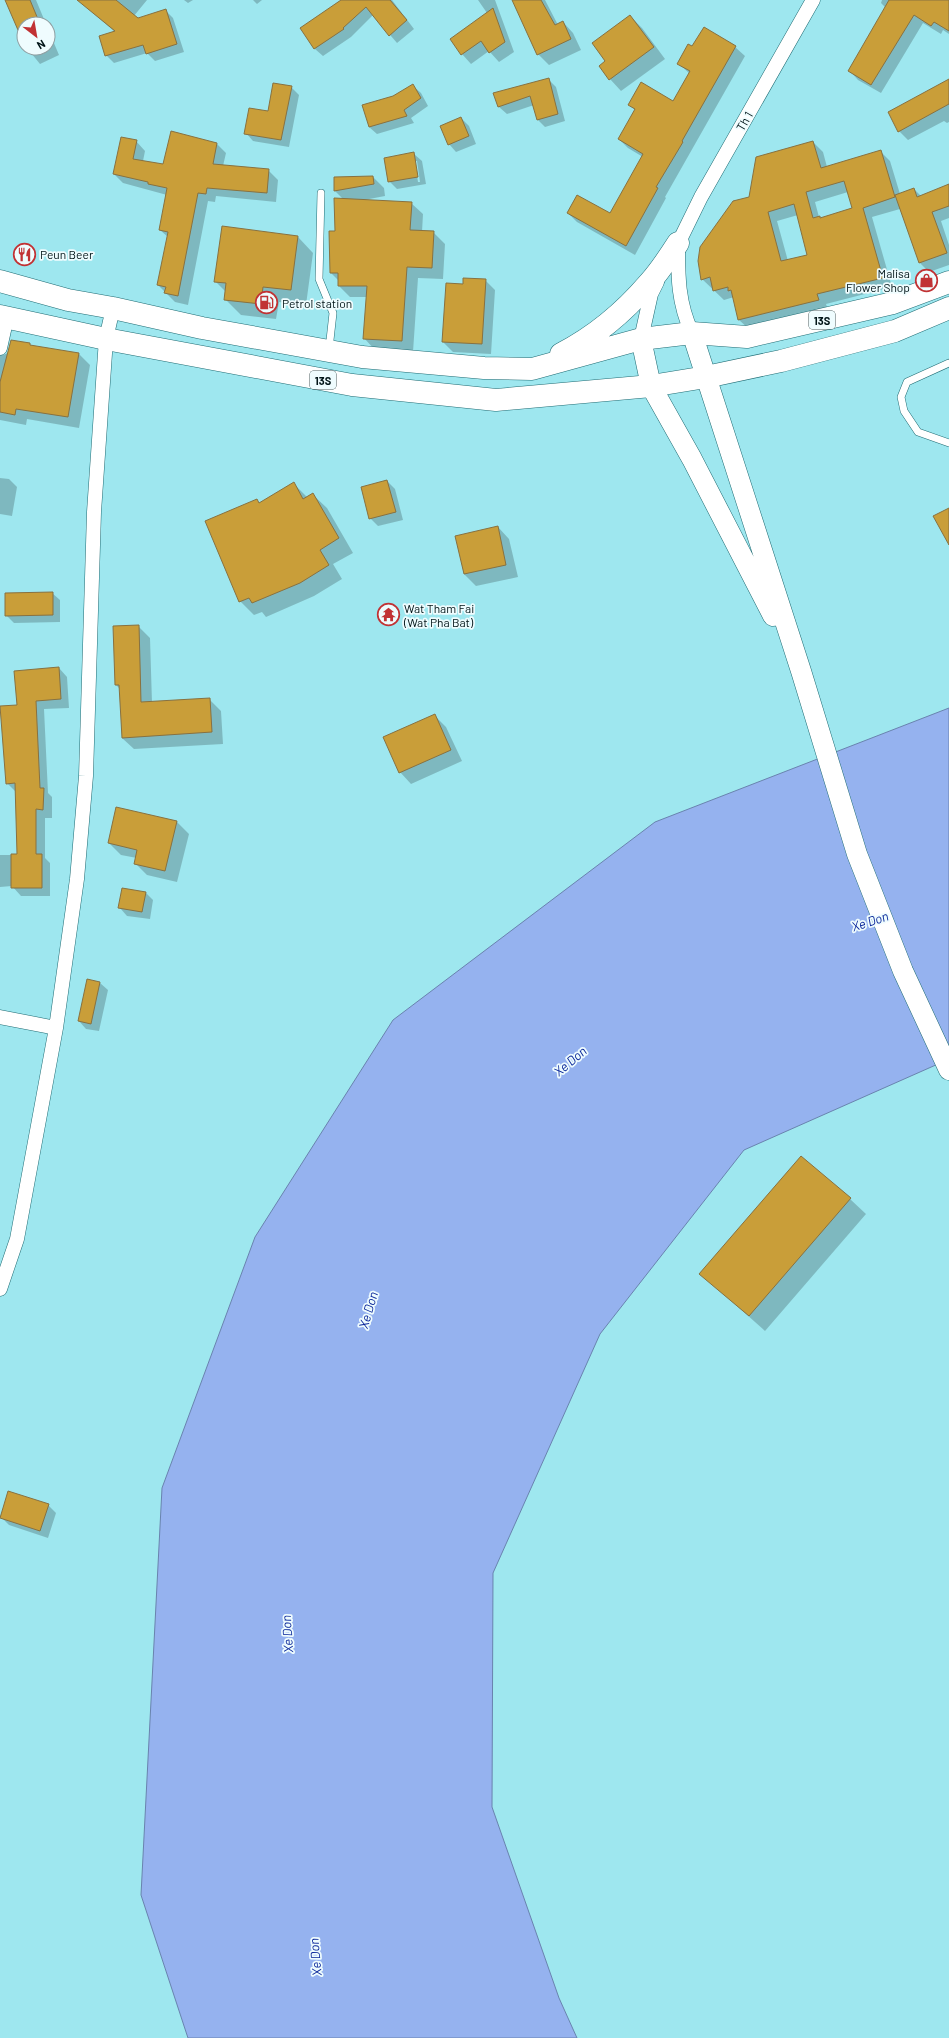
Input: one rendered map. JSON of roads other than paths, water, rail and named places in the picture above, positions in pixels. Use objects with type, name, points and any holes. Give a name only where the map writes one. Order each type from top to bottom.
[{"type":"highway","points":[[532,369],[576,347],[615,318],[650,283],[678,244]]},
{"type":"highway","name":"13S","points":[[2,279],[68,300],[113,308],[202,328],[370,358],[484,368],[532,369],[641,339],[692,333],[747,337],[893,303],[949,282]]},
{"type":"highway","name":"13S","points":[[3,316],[106,339],[352,385],[496,400],[651,386],[706,377],[781,361],[895,331],[949,308]]},
{"type":"street","name":"Th 1","points":[[641,339],[651,294],[701,197],[813,0]]},
{"type":"street","name":"Th 1","points":[[678,244],[678,290],[685,318],[692,333]]},
{"type":"street","points":[[0,1289],[17,1239],[56,1028],[77,879],[86,776],[94,512],[106,339],[113,308]]},
{"type":"street","points":[[0,348],[3,316]]},
{"type":"street","points":[[692,333],[801,671],[857,854],[903,971],[949,1070]]},
{"type":"street","points":[[641,339],[651,386],[692,458],[801,671]]},
{"type":"street","points":[[0,1017],[56,1028]]},
{"type":"lane","points":[[321,192],[319,279],[333,313],[329,351]]},
{"type":"lane","points":[[949,363],[907,382],[901,397],[904,411],[918,432],[949,443]]},
{"type":"water","name":"Xe Don","points":[[949,708],[949,1063],[938,1064],[744,1150],[600,1334],[493,1573],[492,1807],[559,1998],[577,2038],[188,2038],[141,1895],[162,1488],[255,1237],[393,1020],[655,822]]},
{"type":"place","name":"Peun Beer","points":[[24,254]]},
{"type":"place","name":"Malisa Flower Shop","points":[[926,280]]},
{"type":"place","name":"Petrol station","points":[[266,303]]},
{"type":"place","name":"Wat Tham Fai (Wat Pha Bat)","points":[[389,615]]}]
